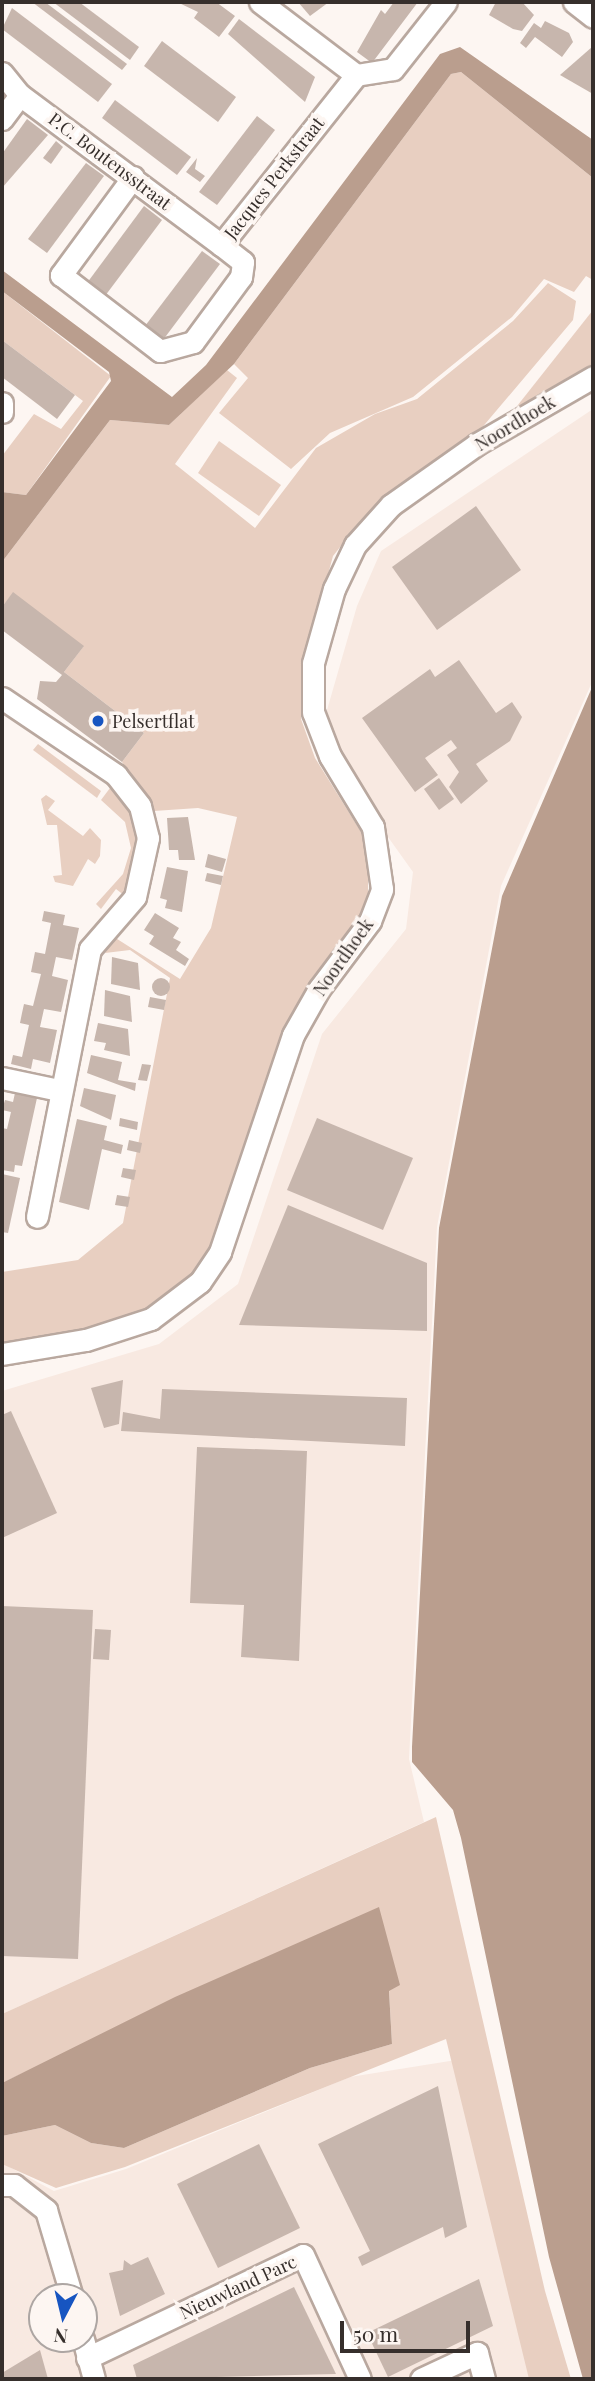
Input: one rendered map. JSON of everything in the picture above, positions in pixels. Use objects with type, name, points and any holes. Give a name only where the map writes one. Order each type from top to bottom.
[{"type":"street","points":[[263,3],[356,75],[393,69],[446,2]]},
{"type":"street","points":[[574,2],[593,17]]},
{"type":"street","name":"P.C. Boutensstraat","points":[[2,73],[20,95],[221,245]]},
{"type":"street","name":"Jacques Perkstraat","points":[[133,177],[61,275],[160,351],[193,342],[242,277],[243,262],[221,245],[356,75]]},
{"type":"street","points":[[2,119],[20,95]]},
{"type":"street","name":"Noordhoek","points":[[2,1354],[86,1340],[151,1319],[200,1282],[220,1252],[293,1035],[319,989],[370,921],[383,890],[373,827],[330,756],[313,712],[313,663],[334,589],[355,545],[391,505],[477,444],[593,377]]},
{"type":"street","points":[[2,698],[126,786],[140,806],[148,838],[138,885],[90,949],[59,1090],[37,1217]]},
{"type":"street","points":[[2,1078],[59,1090]]},
{"type":"street","points":[[2,2185],[14,2185],[46,2210],[68,2283]]},
{"type":"street","name":"Nieuwland Parc","points":[[98,2342],[303,2255],[360,2379]]},
{"type":"street","name":"Nieuwland Parc","points":[[86,2353],[94,2379]]},
{"type":"street","points":[[421,2379],[477,2353],[484,2379]]},
{"type":"shaded area","points":[[460,47],[593,140],[593,178],[461,72],[451,74],[234,364],[169,425],[110,420],[2,562],[2,492],[26,495],[111,381],[109,372],[2,291],[2,270],[172,397],[206,365],[440,54]]},
{"type":"shaded area","points":[[461,72],[593,178],[593,280],[586,276],[574,292],[544,279],[512,317],[413,397],[330,433],[291,469],[219,413],[248,378],[234,364],[451,74]]},
{"type":"shaded area","points":[[548,283],[576,301],[573,320],[480,430],[352,532],[333,556],[301,674],[301,719],[315,758],[368,843],[368,903],[311,995],[231,1216],[193,1278],[144,1315],[2,1350],[2,1272],[78,1260],[123,1223],[170,978],[130,950],[105,953],[114,937],[180,979],[211,928],[237,817],[198,808],[154,811],[122,762],[144,733],[64,672],[83,647],[13,593],[2,607],[2,562],[110,420],[169,425],[227,370],[237,378],[175,464],[255,528],[316,448],[375,414],[417,399],[513,321]]},
{"type":"shaded area","points":[[2,291],[111,376],[26,495],[2,492],[2,456],[34,414],[61,429],[83,401],[2,340]]},
{"type":"shaded area","points":[[593,310],[593,371],[510,415]]},
{"type":"shaded area","points":[[593,409],[593,680],[501,886],[437,1227],[409,1759],[424,1822],[2,2014],[2,1391],[159,1344],[238,1284],[322,1034],[406,929],[413,872],[368,809],[325,717],[357,606],[381,551]]},
{"type":"shaded area","points":[[219,441],[281,485],[259,516],[198,473]]},
{"type":"shaded area","points":[[593,685],[593,2379],[583,2379],[549,2257],[461,1838],[453,1810],[412,1762],[412,1747],[439,1228],[502,896]]},
{"type":"shaded area","points":[[38,744],[101,791],[97,798],[33,750]]},
{"type":"shaded area","points":[[113,784],[130,804],[139,840],[125,896],[116,889],[101,909],[96,904],[123,874],[131,848],[125,822],[101,800]]},
{"type":"shaded area","points":[[46,795],[55,801],[48,810],[83,836],[90,828],[101,840],[100,856],[95,864],[88,859],[73,886],[55,882],[53,876],[62,875],[57,825],[47,825],[41,799]]},
{"type":"shaded area","points":[[436,1817],[545,2291],[571,2379],[529,2379],[446,2039],[125,2167],[56,2188],[2,2164],[2,2136],[55,2125],[91,2143],[124,2148],[310,2068],[392,2044],[389,1990],[256,1963],[2,2083],[2,2014]]},
{"type":"shaded area","points":[[379,1907],[400,1985],[389,1991],[392,2044],[310,2068],[124,2148],[91,2143],[55,2125],[2,2136],[2,2083],[175,1997]]},
{"type":"shaded area","points":[[481,2056],[560,2379],[2,2379],[2,2163],[54,2191],[126,2169],[350,2077]]},
{"type":"building","points":[[32,2],[45,2],[127,64],[122,70]]},
{"type":"building","points":[[53,2],[79,2],[139,47],[130,60]]},
{"type":"building","points":[[177,2],[216,2],[235,16],[219,37],[194,18],[198,12]]},
{"type":"building","points":[[298,2],[329,2],[310,16]]},
{"type":"building","points":[[394,2],[418,2],[372,63],[357,52],[381,10],[385,14]]},
{"type":"building","points":[[496,2],[522,2],[534,15],[522,31],[513,29],[489,15]]},
{"type":"building","points":[[12,8],[112,84],[98,102],[2,29]]},
{"type":"building","points":[[239,19],[315,77],[305,102],[228,34]]},
{"type":"building","points":[[545,21],[569,33],[573,42],[562,57],[535,37],[526,48],[520,43],[534,23],[541,28]]},
{"type":"building","points":[[162,41],[236,97],[218,122],[144,66]]},
{"type":"building","points":[[593,48],[593,94],[560,75]]},
{"type":"building","points":[[115,100],[191,157],[177,175],[102,118]]},
{"type":"building","points":[[257,116],[275,130],[217,205],[199,192]]},
{"type":"building","points":[[27,119],[48,135],[2,188],[2,154]]},
{"type":"building","points":[[56,141],[63,147],[51,164],[43,158]]},
{"type":"building","points":[[197,158],[195,169],[205,176],[200,182],[186,172]]},
{"type":"building","points":[[86,163],[104,176],[47,253],[28,239]]},
{"type":"building","points":[[144,206],[162,220],[105,296],[87,283]]},
{"type":"building","points":[[202,251],[220,264],[163,340],[145,326]]},
{"type":"building","points":[[2,340],[75,395],[57,419],[2,377]]},
{"type":"building","points":[[476,506],[521,570],[437,630],[392,567]]},
{"type":"building","points":[[13,592],[84,646],[64,672],[144,733],[122,762],[37,699],[40,681],[56,682],[62,675],[2,630],[2,607]]},
{"type":"building","points":[[459,660],[496,713],[512,702],[522,717],[510,741],[476,764],[488,781],[461,804],[449,787],[459,772],[447,755],[457,748],[451,740],[425,758],[438,775],[415,792],[362,718],[430,669],[435,677]]},
{"type":"building","points":[[439,778],[454,799],[439,810],[424,789]]},
{"type":"building","points":[[188,817],[195,860],[179,860],[178,850],[169,850],[167,818]]},
{"type":"building","points":[[208,854],[226,859],[222,872],[205,867]]},
{"type":"building","points":[[167,867],[188,871],[182,912],[165,908],[167,900],[160,898]]},
{"type":"building","points":[[207,873],[223,876],[221,885],[205,881]]},
{"type":"building","points":[[44,911],[65,915],[63,925],[79,928],[72,960],[56,957],[52,976],[68,980],[61,1012],[44,1009],[40,1027],[57,1030],[50,1063],[33,1059],[31,1069],[11,1064],[13,1055],[22,1057],[29,1025],[20,1023],[24,1004],[33,1006],[41,974],[31,972],[35,952],[45,954],[51,923],[42,921]]},
{"type":"building","points":[[155,913],[179,928],[173,938],[181,942],[176,950],[189,959],[185,966],[149,944],[154,936],[144,930]]},
{"type":"building","points":[[112,957],[138,963],[140,990],[111,984]]},
{"type":"building","points":[[161,978],[167,981],[170,987],[167,993],[161,996],[155,993],[152,987],[155,981]]},
{"type":"building","points":[[105,990],[130,996],[132,1022],[104,1016]]},
{"type":"building","points":[[150,997],[166,1000],[164,1010],[148,1007]]},
{"type":"building","points":[[98,1023],[128,1029],[130,1056],[104,1050],[106,1043],[94,1041]]},
{"type":"building","points":[[91,1055],[122,1062],[118,1080],[136,1083],[135,1091],[87,1073]]},
{"type":"building","points":[[142,1064],[151,1065],[147,1081],[138,1080]]},
{"type":"building","points":[[84,1088],[116,1095],[111,1120],[80,1106]]},
{"type":"building","points":[[15,1093],[37,1098],[22,1166],[15,1165],[14,1172],[2,1170],[2,1128],[7,1129],[11,1112],[2,1110],[5,1100],[13,1102]]},
{"type":"building","points":[[120,1118],[138,1122],[137,1130],[119,1126]]},
{"type":"building","points":[[317,1118],[413,1158],[383,1230],[287,1190]]},
{"type":"building","points":[[77,1119],[107,1126],[104,1140],[123,1145],[121,1154],[102,1149],[89,1210],[59,1202]]},
{"type":"building","points":[[129,1140],[142,1143],[140,1153],[127,1150]]},
{"type":"building","points":[[123,1168],[136,1170],[134,1180],[121,1177]]},
{"type":"building","points":[[2,1174],[20,1178],[8,1233],[2,1232]]},
{"type":"building","points":[[117,1195],[130,1197],[128,1207],[115,1205]]},
{"type":"building","points":[[288,1205],[427,1263],[427,1331],[239,1325]]},
{"type":"building","points":[[123,1380],[119,1424],[104,1428],[91,1388]]},
{"type":"building","points":[[162,1389],[407,1398],[405,1446],[121,1431],[123,1412],[160,1419]]},
{"type":"building","points":[[11,1411],[57,1513],[2,1538],[2,1415]]},
{"type":"building","points":[[197,1447],[307,1451],[299,1661],[241,1657],[244,1605],[190,1603]]},
{"type":"building","points":[[2,1606],[93,1610],[78,1959],[2,1956]]},
{"type":"building","points":[[95,1629],[111,1630],[109,1660],[93,1659]]},
{"type":"building","points":[[438,2086],[467,2227],[445,2238],[443,2227],[362,2266],[358,2257],[370,2251],[318,2144]]},
{"type":"building","points":[[259,2144],[300,2228],[218,2268],[177,2184]]},
{"type":"building","points":[[148,2257],[165,2294],[120,2316],[109,2273],[123,2270],[124,2260],[131,2265]]},
{"type":"building","points":[[479,2279],[493,2326],[388,2377],[367,2333]]},
{"type":"building","points":[[294,2287],[336,2374],[137,2379],[133,2365]]},
{"type":"building","points":[[35,2353],[41,2353],[48,2379],[2,2379],[2,2373]]},
{"type":"place","name":"Pelsertflat","points":[[98,721]]}]
